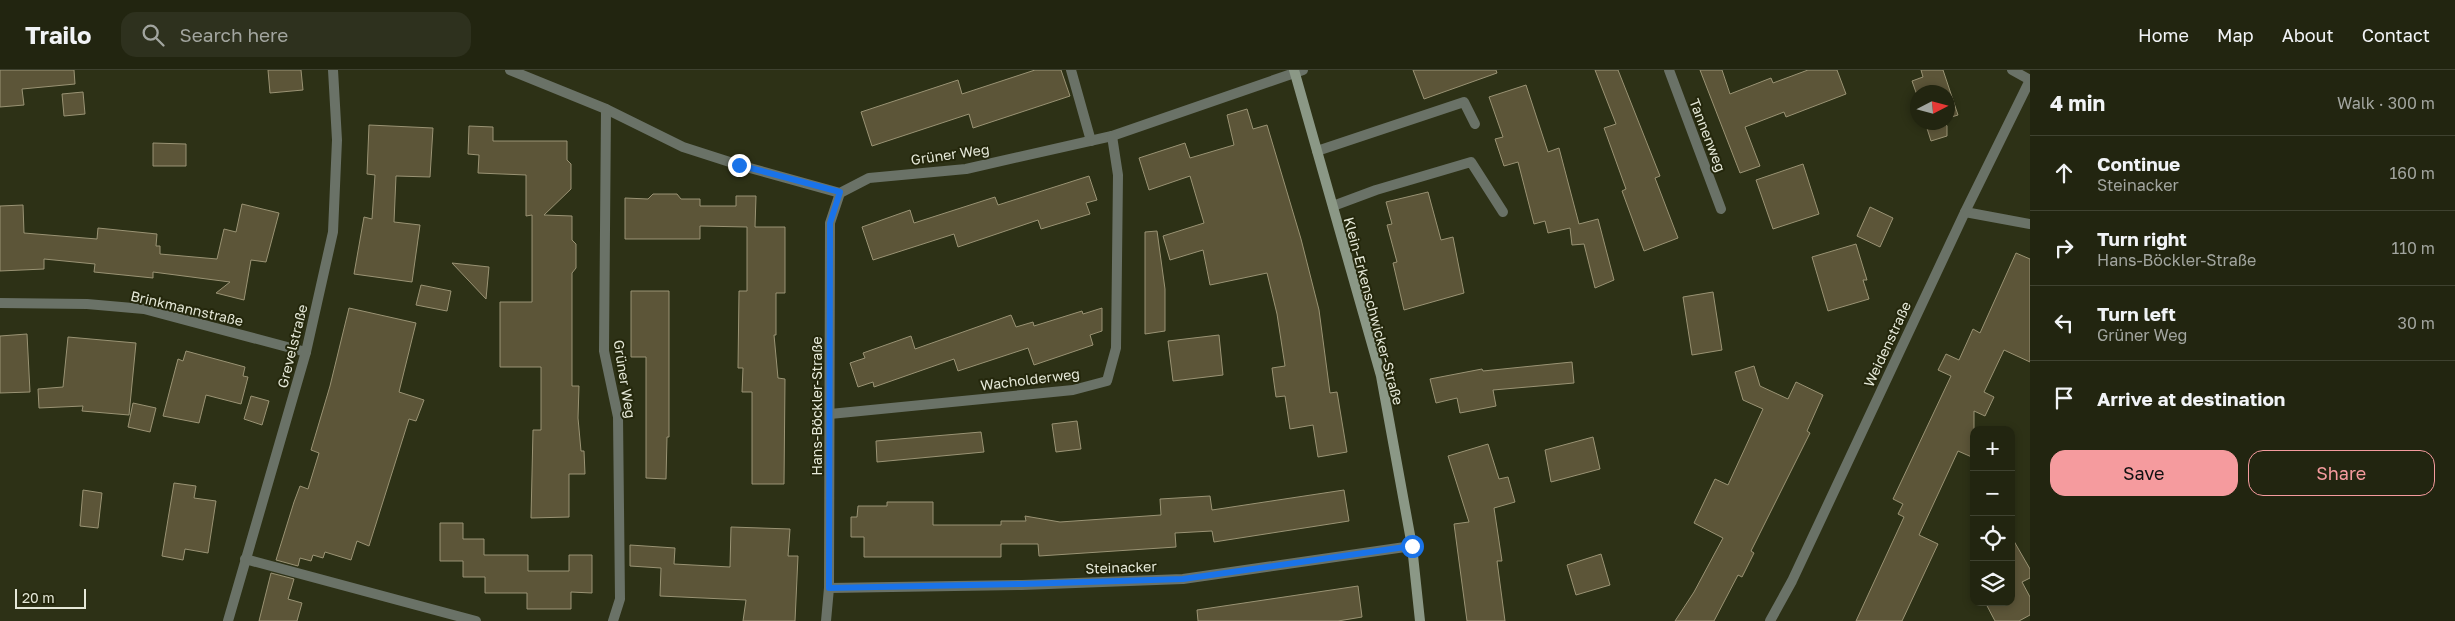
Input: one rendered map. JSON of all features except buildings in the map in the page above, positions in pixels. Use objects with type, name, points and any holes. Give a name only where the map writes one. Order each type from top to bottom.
[{"type":"street","name":"Grevelstraße","points":[[228,621],[244,559],[306,352],[333,232],[337,140],[333,70]]},
{"type":"street","points":[[510,70],[606,109],[684,147],[813,186],[840,192]]},
{"type":"street","points":[[1071,70],[1091,141]]},
{"type":"street","name":"Tannenweg","points":[[1669,70],[1721,209]]},
{"type":"street","points":[[2012,70],[2030,80]]},
{"type":"street","name":"Grüner Weg","points":[[840,192],[869,178],[966,168],[1112,136],[1297,71]]},
{"type":"street","name":"Klein-Erkenschwicker-Straße","points":[[1297,71],[1317,151],[1380,376],[1412,546],[1420,621]]},
{"type":"street","name":"Weidenstraße","points":[[1770,621],[1792,581],[1965,212],[2030,80]]},
{"type":"street","points":[[1317,151],[1464,102],[1475,124]]},
{"type":"street","name":"Grüner Weg","points":[[606,109],[604,351],[618,417],[620,600],[613,621]]},
{"type":"street","name":"Wacholderweg","points":[[830,414],[1074,390],[1107,381],[1116,348],[1118,175],[1112,136]]},
{"type":"street","points":[[1333,206],[1376,190],[1471,162],[1503,212]]},
{"type":"street","name":"Hans-Böckler-Straße","points":[[826,621],[829,588],[830,223],[840,192]]},
{"type":"street","points":[[1965,212],[2030,224]]},
{"type":"street","name":"Brinkmannstraße","points":[[0,303],[87,304],[144,310],[306,352]]},
{"type":"street","name":"Steinacker","points":[[829,588],[1183,579],[1412,546]]},
{"type":"street","points":[[244,559],[476,621]]},
{"type":"route","points":[[739,165],[840,192],[830,223],[829,588],[1183,579],[1412,546]]}]
